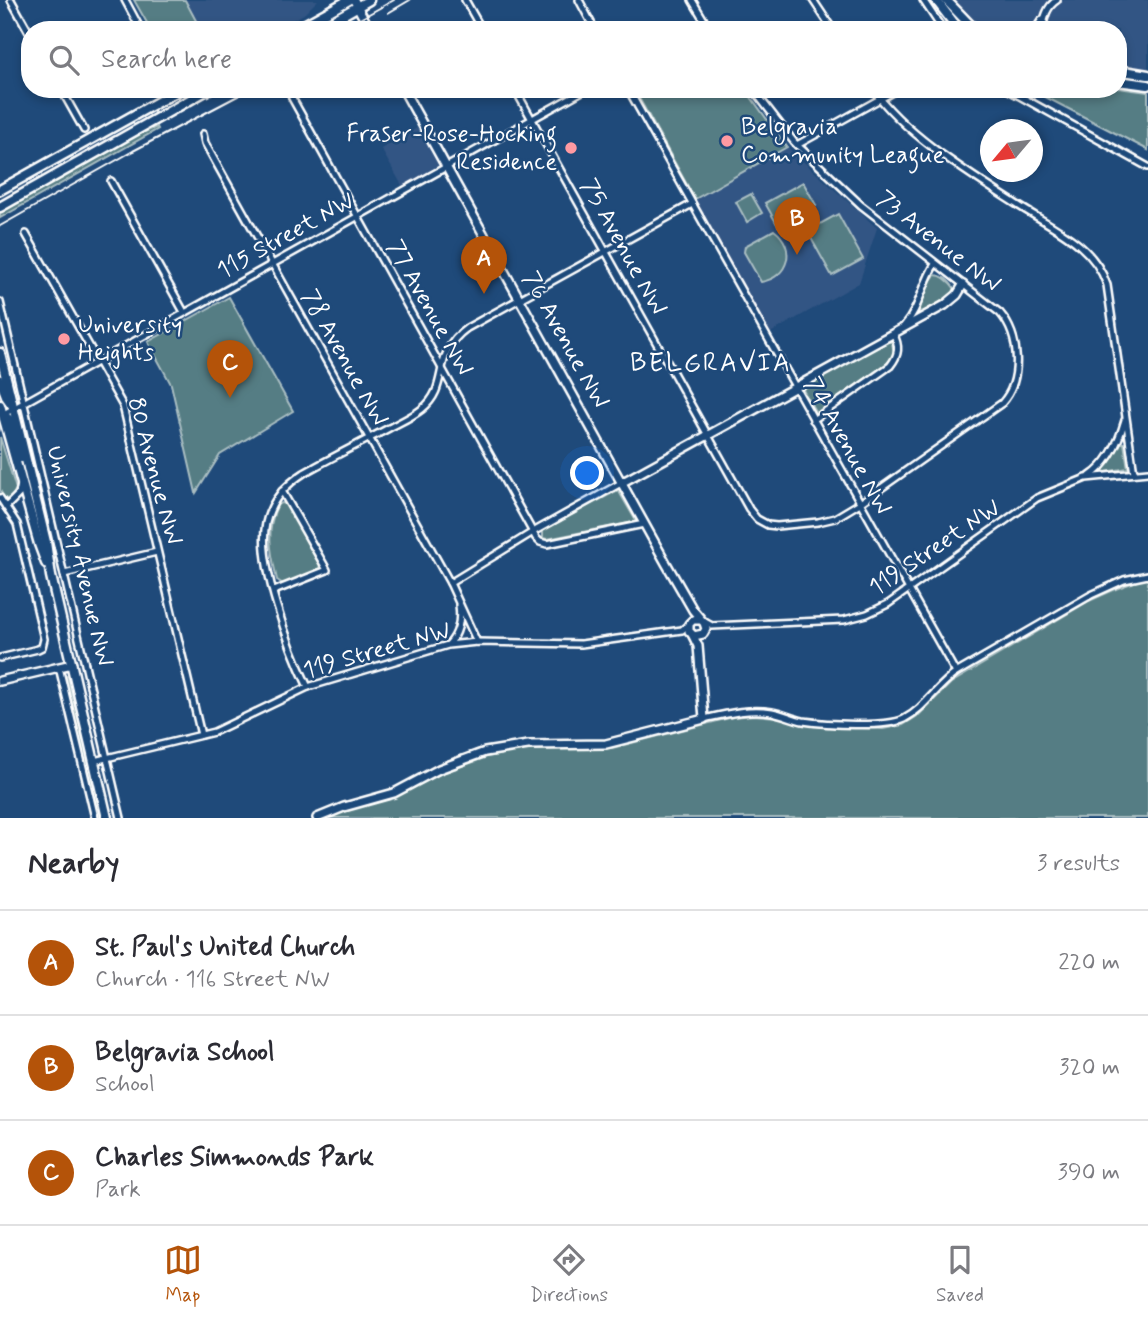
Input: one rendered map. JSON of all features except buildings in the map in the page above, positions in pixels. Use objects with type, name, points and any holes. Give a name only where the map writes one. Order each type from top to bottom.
[{"type":"main road","points":[[314,21],[353,2],[369,0]]},
{"type":"main road","points":[[936,0],[952,21]]},
{"type":"main road","points":[[946,0],[966,21]]},
{"type":"main road","points":[[328,21],[353,2]]},
{"type":"main road","points":[[1127,72],[1148,75]]},
{"type":"main road","points":[[1127,82],[1148,85]]},
{"type":"main road","points":[[0,190],[164,98]]},
{"type":"main road","points":[[0,207],[193,98]]},
{"type":"main road","name":"University Avenue NW","points":[[0,354],[47,542],[51,576],[107,818]]},
{"type":"main road","points":[[0,380],[6,398],[15,407]]},
{"type":"main road","points":[[1,412],[11,421],[22,459],[31,477]]},
{"type":"main road","name":"University Avenue NW","points":[[1,412],[38,544],[51,576]]},
{"type":"street","points":[[11,0],[23,21]]},
{"type":"street","points":[[125,0],[137,21]]},
{"type":"street","points":[[465,0],[477,21]]},
{"type":"street","points":[[579,0],[590,21]]},
{"type":"street","points":[[692,0],[705,21]]},
{"type":"street","points":[[813,0],[827,21]]},
{"type":"street","points":[[923,0],[937,21]]},
{"type":"street","points":[[1045,21],[1053,2],[1057,0]]},
{"type":"street","points":[[353,2],[365,21]]},
{"type":"street","points":[[66,98],[83,130]]},
{"type":"street","name":"77 Avenue NW","points":[[292,98],[540,542],[547,544],[644,524]]},
{"type":"street","name":"76 Avenue NW","points":[[409,98],[621,483],[701,620],[704,633]]},
{"type":"street","name":"75 Avenue NW","points":[[520,98],[757,519],[768,525],[784,526],[826,521],[860,503]]},
{"type":"street","name":"115 Street NW","points":[[1,412],[15,407],[569,98]]},
{"type":"street","name":"74 Avenue NW","points":[[633,98],[956,673]]},
{"type":"street","name":"73 Avenue NW","points":[[761,98],[797,145],[861,205],[1000,313],[1008,324],[1017,375],[1010,394],[1002,403],[860,503]]},
{"type":"street","points":[[1023,98],[1148,167]]},
{"type":"street","points":[[797,145],[880,99],[891,112],[958,167],[1073,239],[1096,260],[1107,285],[1134,474]]},
{"type":"street","name":"78 Avenue NW","points":[[203,134],[205,143],[450,583],[477,642]]},
{"type":"street","points":[[111,181],[184,312]]},
{"type":"street","points":[[308,687],[287,639],[265,545],[265,529],[271,508],[282,491],[303,474],[428,404],[438,388],[448,347],[462,332],[692,204]]},
{"type":"street","name":"80 Avenue NW","points":[[26,234],[123,406],[201,735]]},
{"type":"street","points":[[902,328],[912,317],[924,284],[935,264]]},
{"type":"street","points":[[450,583],[533,532],[945,305],[957,295],[963,285]]},
{"type":"street","name":"University Avenue NW","points":[[0,302],[121,818]]},
{"type":"street","points":[[813,420],[890,366],[896,359],[899,348],[893,333]]},
{"type":"street","name":"119 Street NW","points":[[712,626],[855,618],[877,610],[1037,498],[1095,473],[1107,459],[1120,436],[1126,417]]},
{"type":"street","name":"119 Street NW","points":[[1086,478],[1148,472]]},
{"type":"street","points":[[3,508],[19,494],[22,482]]},
{"type":"street","points":[[274,591],[327,570],[282,491]]},
{"type":"street","points":[[0,498],[3,508],[17,524],[44,639],[38,649],[0,659]]},
{"type":"street","points":[[64,574],[157,552]]},
{"type":"street","points":[[317,818],[344,807],[394,793],[439,769],[485,752],[528,745],[606,744],[704,719],[749,711],[771,712],[802,721],[872,724],[895,722],[916,711],[937,687],[956,673],[1091,594],[1124,580],[1148,575]]},
{"type":"street","points":[[448,645],[460,622],[458,598]]},
{"type":"street","points":[[693,610],[691,635],[698,646],[704,719]]},
{"type":"street","points":[[701,620],[712,626],[698,637],[682,630],[690,623],[701,620]]},
{"type":"street","name":"119 Street NW","points":[[94,761],[201,735],[227,726],[308,687],[448,645],[477,642],[581,644],[682,630]]},
{"type":"street","points":[[698,646],[704,633]]},
{"type":"street","points":[[0,681],[72,664]]},
{"type":"street","name":"University Avenue NW","points":[[59,667],[95,818]]},
{"type":"shaded area","points":[[185,0],[318,0],[304,14],[290,21],[196,21]]},
{"type":"shaded area","points":[[940,0],[1148,0],[1148,79],[1127,76],[1127,21],[958,21],[947,12]]},
{"type":"shaded area","points":[[417,128],[438,165],[403,187],[381,149]]},
{"type":"shaded area","points":[[787,147],[877,228],[859,283],[770,333],[695,199]]},
{"type":"green space","points":[[134,0],[185,0],[196,21],[146,21]]},
{"type":"green space","points":[[1127,89],[1148,92],[1148,150],[1047,98],[1127,98]]},
{"type":"green space","points":[[639,98],[752,98],[787,147],[695,199]]},
{"type":"green space","points":[[157,127],[158,129],[0,218],[0,211],[132,137]]},
{"type":"green space","points":[[803,182],[816,205],[778,226],[765,203]]},
{"type":"green space","points":[[751,194],[762,213],[747,222],[736,202]]},
{"type":"green space","points":[[838,214],[863,259],[832,276],[807,231]]},
{"type":"green space","points":[[774,230],[786,245],[787,261],[778,275],[761,282],[744,252],[745,246]]},
{"type":"green space","points":[[935,275],[949,281],[955,289],[954,293],[921,314],[919,312],[928,284]]},
{"type":"green space","points":[[229,297],[293,411],[220,455],[196,493],[171,384],[148,342]]},
{"type":"green space","points":[[885,342],[892,342],[894,354],[890,361],[816,413],[804,388]]},
{"type":"green space","points":[[0,437],[16,489],[12,496],[5,500],[0,490]]},
{"type":"green space","points":[[1120,443],[1124,443],[1128,468],[1105,472],[1103,470]]},
{"type":"green space","points":[[618,490],[636,521],[543,538],[543,530]]},
{"type":"green space","points":[[283,503],[320,566],[316,572],[283,584],[277,580],[270,532],[278,504]]},
{"type":"green space","points":[[1148,577],[1148,818],[328,818],[350,809],[393,798],[442,773],[487,757],[524,750],[612,748],[733,717],[754,715],[819,726],[883,729],[903,725],[919,715],[951,683],[1089,601]]},
{"type":"green space","points":[[67,676],[101,818],[98,818],[65,677]]},
{"type":"tram line","points":[[356,21],[394,0]]},
{"type":"tram line","points":[[388,13],[410,0]]},
{"type":"tram line","points":[[0,226],[234,98]]},
{"type":"place","name":"Belgravia Community League","points":[[727,141]]},
{"type":"place","name":"Fraser-Rose-Hocking Residence","points":[[571,148]]},
{"type":"place","name":"Belgravia School","points":[[797,255]]},
{"type":"place","name":"St. Paul's United Church","points":[[484,294]]},
{"type":"place","name":"University Heights","points":[[64,339]]},
{"type":"place","name":"Charles Simmonds Park","points":[[230,398]]},
{"type":"district","name":"BELGRAVIA","points":[[711,364]]}]
